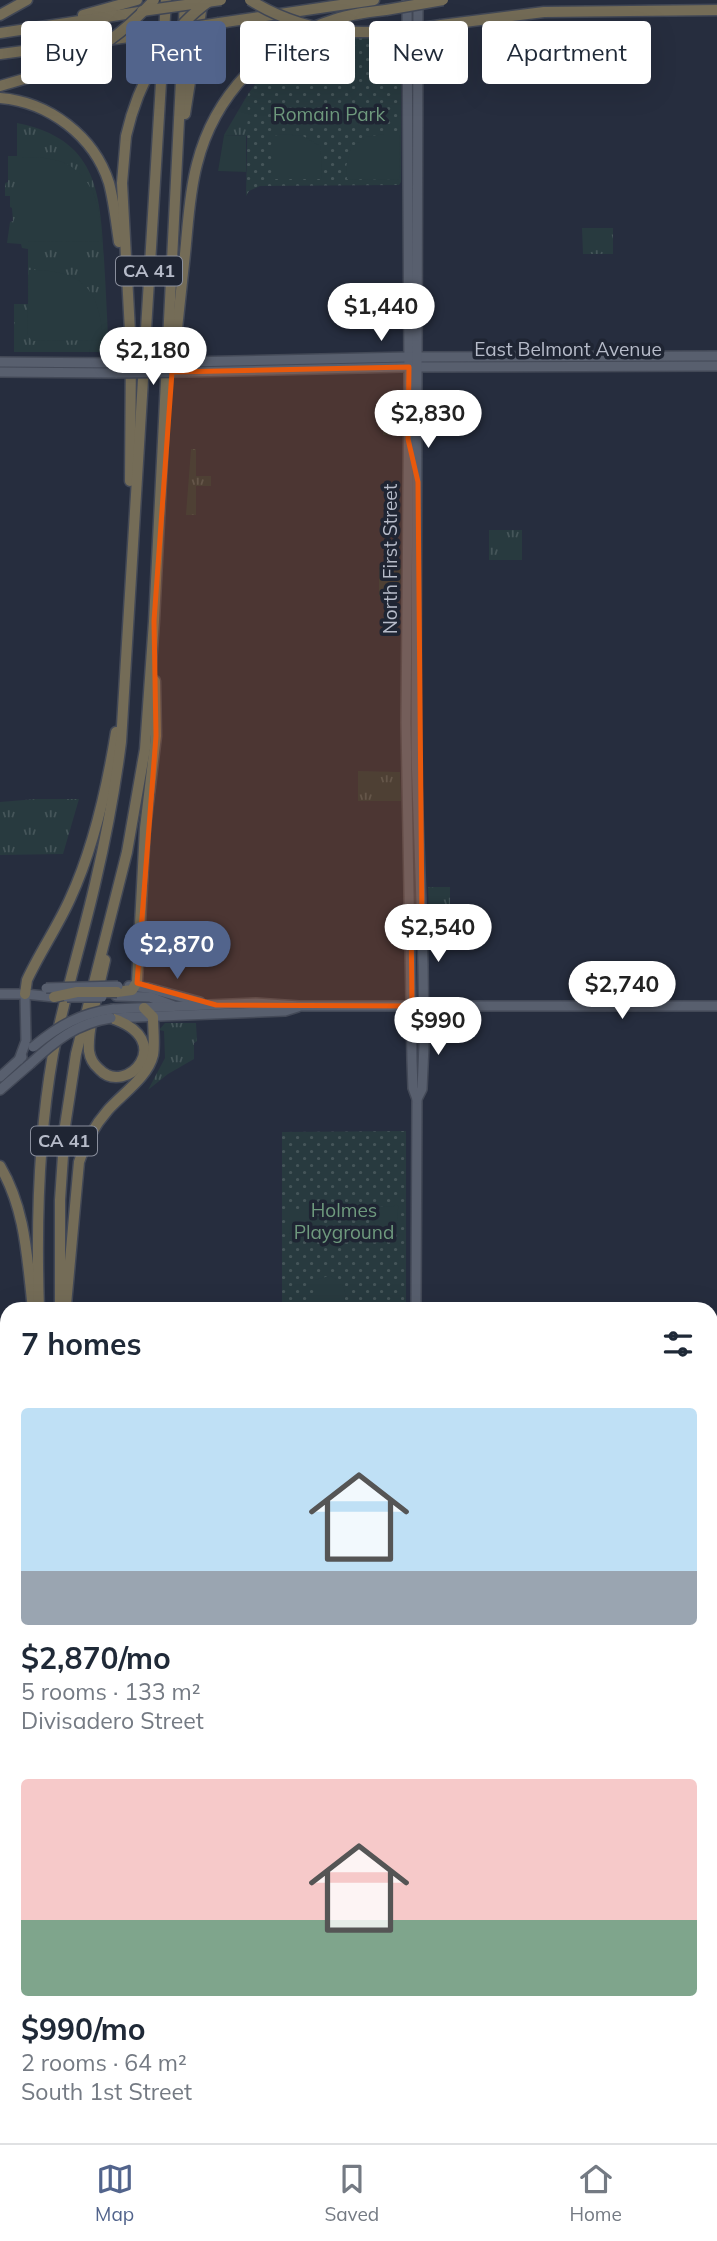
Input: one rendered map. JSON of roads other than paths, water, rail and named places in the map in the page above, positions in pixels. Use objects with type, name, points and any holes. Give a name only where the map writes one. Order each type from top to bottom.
[{"type":"highway","points":[[0,15],[27,0]]},
{"type":"highway","points":[[60,21],[137,0]]},
{"type":"highway","points":[[0,86],[58,69],[82,58],[114,37],[154,0]]},
{"type":"highway","name":"CA 41","points":[[39,1302],[37,1218],[47,1092],[62,1013],[95,885],[116,785],[125,694],[166,0]]},
{"type":"highway","name":"CA 41","points":[[63,1302],[60,1200],[67,1114],[76,1055],[135,815],[145,749],[154,621],[185,0]]},
{"type":"highway","points":[[177,167],[202,0]]},
{"type":"highway","points":[[133,542],[130,461],[132,360],[122,183],[126,136],[139,92],[155,61],[182,26],[211,0]]},
{"type":"highway","points":[[76,21],[221,0]]},
{"type":"highway","points":[[250,0],[288,19],[332,31],[385,33],[526,13],[717,12]]},
{"type":"highway","points":[[0,54],[374,0]]},
{"type":"highway","points":[[161,481],[193,183],[212,121],[246,74],[282,44],[302,32],[335,19],[446,0]]},
{"type":"highway","points":[[0,33],[21,30]]},
{"type":"highway","points":[[0,99],[25,103],[50,113],[70,126],[94,153],[111,193],[128,297]]},
{"type":"highway","points":[[25,993],[27,979],[74,891],[94,831],[116,734],[129,611]]},
{"type":"highway","points":[[48,994],[130,991],[135,986],[140,951],[145,828],[156,736],[154,621]]},
{"type":"highway","points":[[113,1016],[137,1030],[143,1041],[141,1062],[125,1076],[115,1077],[102,1073],[96,1067],[89,1049],[118,891]]},
{"type":"highway","points":[[64,1302],[74,1194],[83,1147],[96,1125],[149,1065],[153,1050],[153,1017],[144,1008]]},
{"type":"highway","points":[[0,1166],[12,1189],[22,1220],[32,1302]]},
{"type":"main road","name":"North First Street","points":[[407,0],[413,362],[418,482],[416,755],[422,923]]},
{"type":"main road","name":"North First Street","points":[[417,1099],[413,1088],[406,736],[408,442],[413,362],[418,0]]},
{"type":"main road","name":"East Belmont Avenue","points":[[0,372],[717,356]]},
{"type":"main road","name":"East Belmont Avenue","points":[[0,362],[117,368]]},
{"type":"main road","name":"East Belmont Avenue","points":[[413,362],[685,366],[717,364]]},
{"type":"main road","points":[[408,442],[413,448],[413,468],[418,482]]},
{"type":"main road","points":[[410,887],[415,894],[417,918],[422,923],[424,1006],[422,1089],[417,1099],[416,1302]]},
{"type":"main road","points":[[135,986],[216,1005]]},
{"type":"main road","points":[[117,992],[150,998],[198,1016]]},
{"type":"main road","points":[[19,1060],[26,1041],[25,993]]},
{"type":"main road","points":[[0,994],[48,994]]},
{"type":"main road","points":[[0,1077],[33,1047],[72,1019],[90,1013],[113,1016],[198,1016],[288,1004],[717,1006]]},
{"type":"main road","points":[[0,1090],[73,1030],[113,1016],[144,1008],[216,1005],[285,1011],[299,1006]]},
{"type":"park label","name":"Romain Park","points":[[329,114]]},
{"type":"park label","name":"Holmes Playground","points":[[344,1221]]}]
